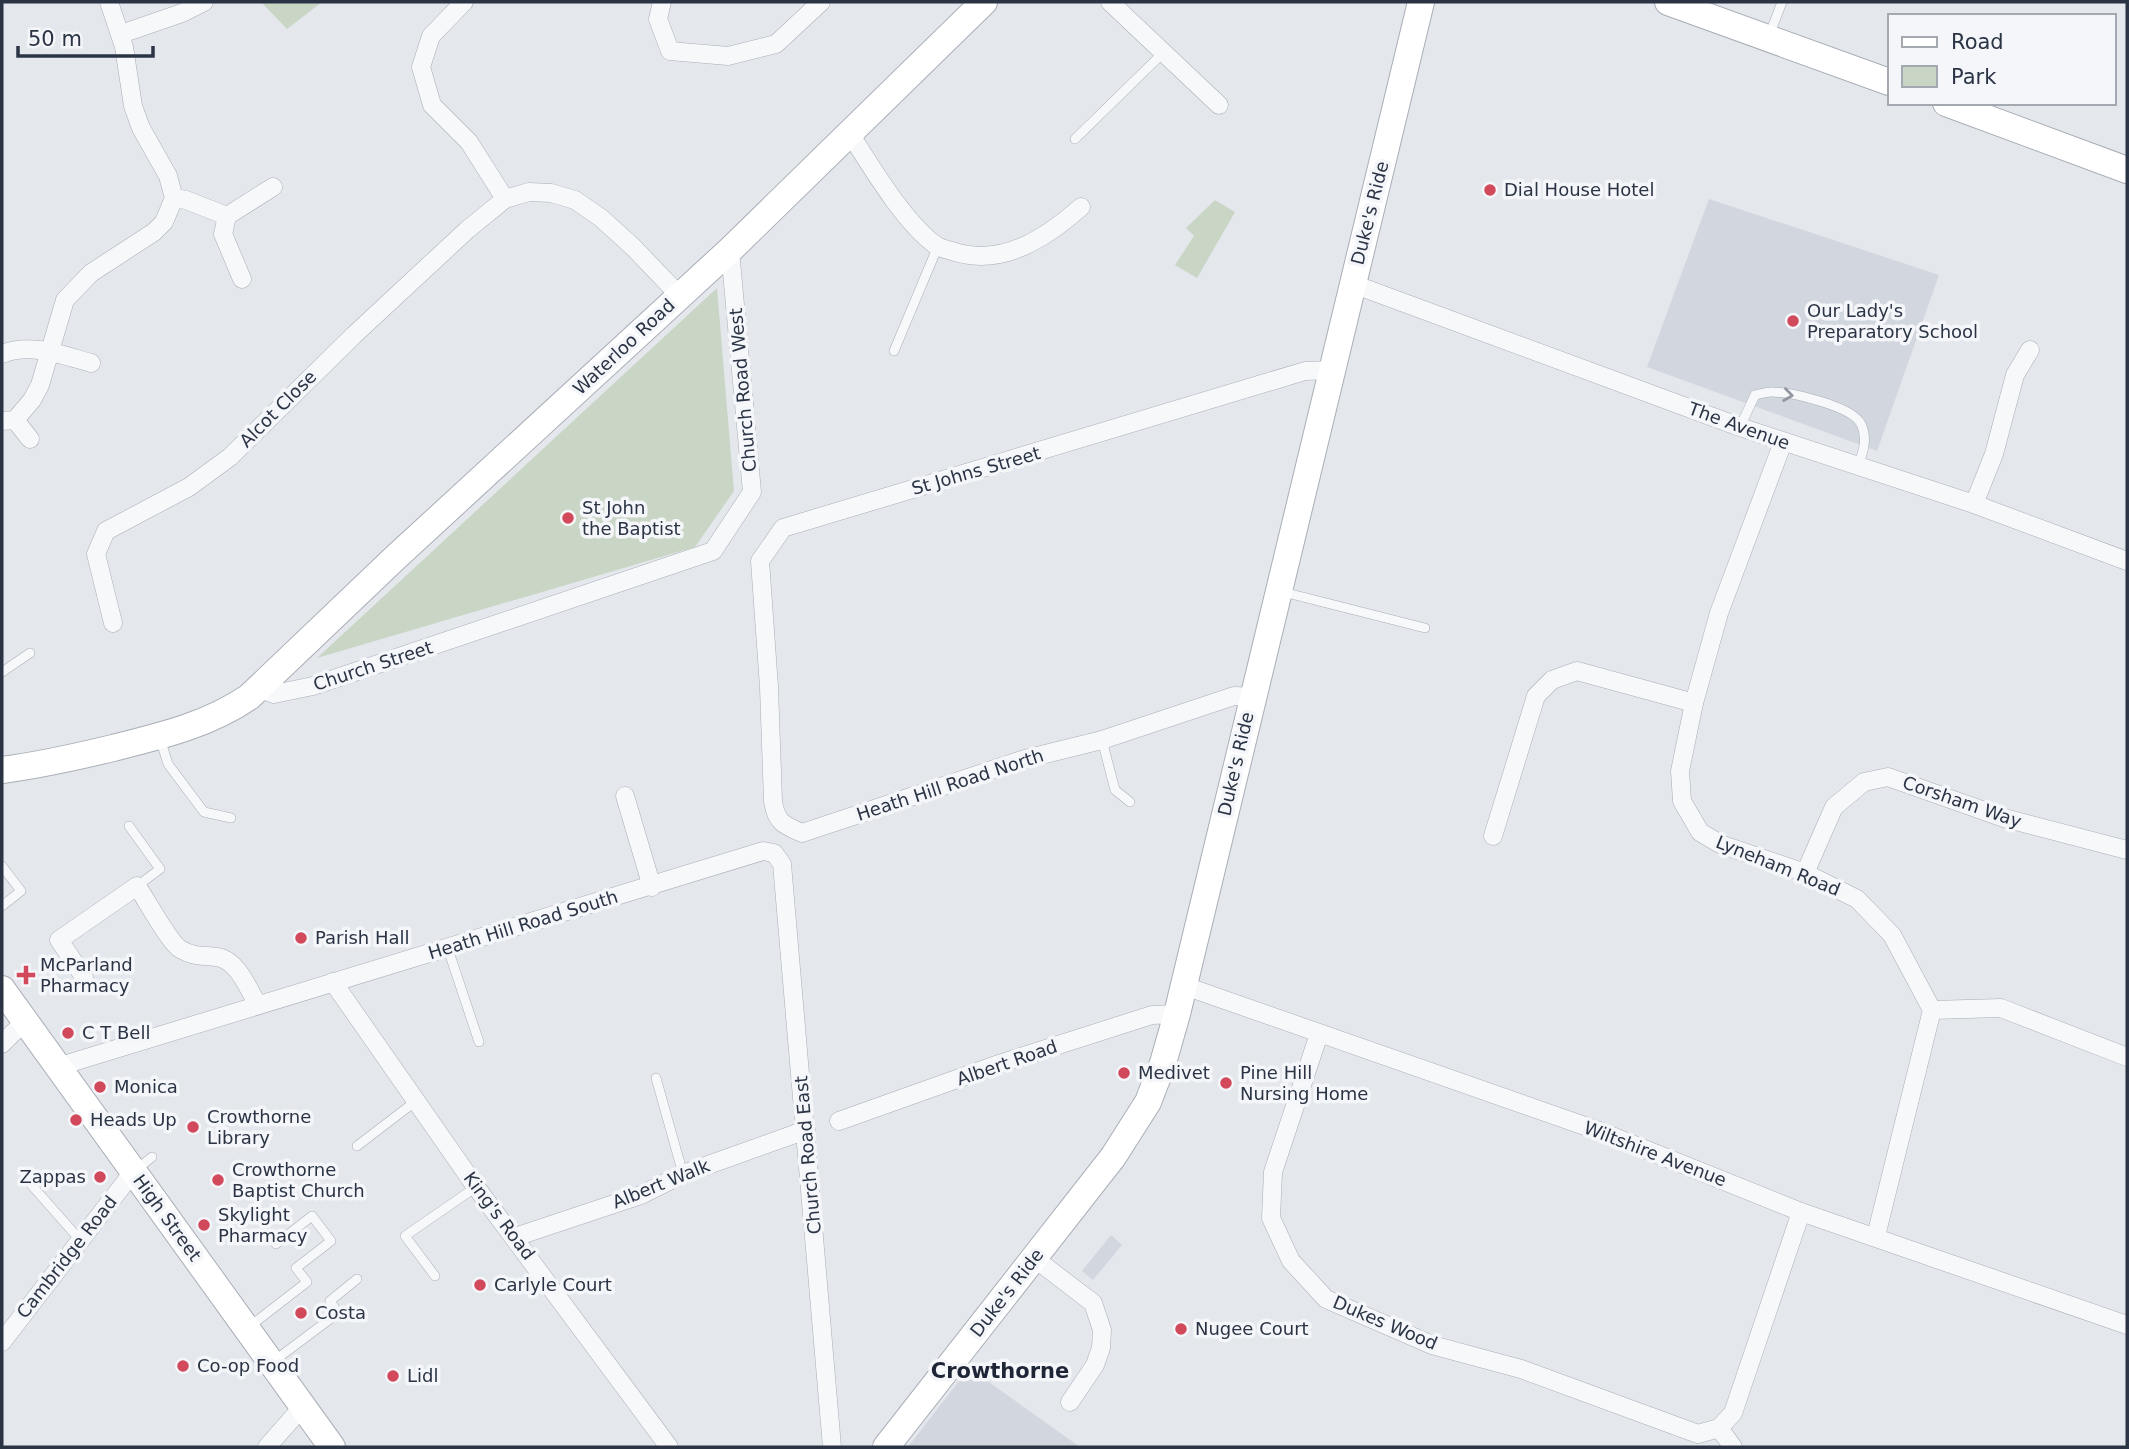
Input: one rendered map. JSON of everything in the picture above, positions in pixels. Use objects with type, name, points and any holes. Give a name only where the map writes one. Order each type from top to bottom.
[{"type":"street","points":[[30,439],[8,420],[32,400],[40,385],[65,300],[91,273],[154,232],[164,222],[174,198],[168,176],[141,128],[133,106],[121,34],[109,2]]},
{"type":"street","points":[[121,34],[182,13],[204,2]]},
{"type":"street","points":[[464,2],[431,36],[421,67],[432,105],[469,142],[505,199]]},
{"type":"street","points":[[662,2],[659,19],[670,51],[728,56],[776,44],[821,2]]},
{"type":"street","name":"Waterloo Road","points":[[260,689],[396,557],[730,250],[984,2]]},
{"type":"street","points":[[1110,2],[1219,104]]},
{"type":"street","name":"Duke's Ride","points":[[886,1447],[1113,1157],[1135,1125],[1156,1084],[1177,1014],[1421,2]]},
{"type":"street","points":[[1668,2],[1888,82]]},
{"type":"street","points":[[1951,105],[2127,170]]},
{"type":"street","points":[[849,132],[883,185],[913,222],[937,246],[968,257],[1000,255],[1035,242],[1081,207]]},
{"type":"street","points":[[242,279],[223,234],[227,216],[273,187]]},
{"type":"street","name":"Alcot Close","points":[[113,624],[96,554],[106,531],[189,487],[230,457],[363,327],[467,230],[505,199],[529,192],[551,192],[575,200],[601,218],[633,247],[679,295]]},
{"type":"street","points":[[174,198],[227,216]]},
{"type":"street","name":"Church Road West","points":[[730,250],[752,492],[732,525]]},
{"type":"street","name":"The Avenue","points":[[1353,284],[1740,427],[1974,504],[2127,561]]},
{"type":"street","points":[[2,354],[15,348],[50,352],[91,363]]},
{"type":"street","points":[[1974,504],[1994,454],[2015,375],[2029,351]]},
{"type":"street","name":"St Johns Street","points":[[769,687],[760,561],[783,527],[1305,371],[1331,370]]},
{"type":"street","name":"Lyneham Road","points":[[1783,442],[1719,613],[1694,703],[1681,771],[1682,801],[1700,832],[1720,844],[1805,873],[1857,899],[1892,935],[1931,1010]]},
{"type":"street","name":"Church Street","points":[[260,689],[274,694],[313,686],[713,551],[732,525]]},
{"type":"street","points":[[1493,836],[1536,696],[1552,680],[1577,671],[1694,703]]},
{"type":"street","name":"Heath Hill Road North","points":[[769,687],[775,816],[786,826],[802,833],[1025,759],[1102,740],[1234,696],[1252,697]]},
{"type":"street","points":[[2,770],[46,764],[160,737],[227,712],[260,689]]},
{"type":"street","name":"Corsham Way","points":[[1805,873],[1834,807],[1864,782],[1888,777],[2004,818],[2127,850]]},
{"type":"street","points":[[625,796],[652,887]]},
{"type":"street","name":"Heath Hill Road South","points":[[61,1071],[70,1063],[764,851],[774,853],[782,864]]},
{"type":"street","name":"Church Road East","points":[[782,864],[832,1447]]},
{"type":"street","points":[[84,977],[59,940],[137,886],[177,947],[195,956],[227,960],[236,968],[258,1005]]},
{"type":"street","name":"King's Road","points":[[333,982],[476,1187],[669,1447]]},
{"type":"street","name":"Wiltshire Avenue","points":[[1182,985],[1602,1132],[1801,1212],[2127,1325]]},
{"type":"street","name":"High Street","points":[[2,989],[61,1071],[142,1164],[247,1328],[332,1447]]},
{"type":"street","points":[[1875,1236],[1931,1010],[2001,1008],[2127,1056]]},
{"type":"street","name":"Albert Road","points":[[839,1121],[999,1064],[1152,1015],[1177,1014]]},
{"type":"street","points":[[2,1044],[25,1021]]},
{"type":"street","name":"Dukes Wood","points":[[1319,1034],[1273,1172],[1271,1218],[1290,1261],[1326,1299],[1432,1345],[1521,1370],[1698,1434],[1719,1427]]},
{"type":"street","name":"Albert Walk","points":[[515,1237],[641,1195],[683,1174],[806,1130]]},
{"type":"street","name":"Cambridge Road","points":[[2,1342],[142,1164]]},
{"type":"street","points":[[1733,1447],[1719,1427],[1733,1413],[1801,1212]]},
{"type":"street","points":[[1034,1258],[1094,1303],[1102,1330],[1096,1365],[1070,1402]]},
{"type":"street","points":[[267,1447],[304,1405]]},
{"type":"lane","points":[[1769,38],[1782,2]]},
{"type":"lane","points":[[1075,139],[1165,51]]},
{"type":"lane","points":[[894,351],[937,246]]},
{"type":"lane","points":[[1740,427],[1755,395],[1770,392],[1800,396],[1840,409],[1854,415],[1863,429],[1865,446],[1858,466]]},
{"type":"lane","points":[[1278,591],[1425,628]]},
{"type":"lane","points":[[2,672],[30,653]]},
{"type":"lane","points":[[160,737],[168,764],[204,812],[232,818]]},
{"type":"lane","points":[[1102,740],[1115,790],[1130,802]]},
{"type":"lane","points":[[129,826],[160,869],[137,886]]},
{"type":"lane","points":[[2,866],[21,891],[2,906]]},
{"type":"lane","points":[[448,948],[479,1042]]},
{"type":"lane","points":[[656,1078],[683,1174]]},
{"type":"lane","points":[[357,1146],[416,1101]]},
{"type":"lane","points":[[28,1181],[80,1240]]},
{"type":"lane","points":[[435,1276],[405,1237],[476,1187]]},
{"type":"lane","points":[[247,1328],[307,1282],[296,1268],[331,1241],[312,1216],[276,1244]]},
{"type":"lane","points":[[272,1362],[338,1312],[330,1301],[357,1279]]},
{"type":"shaded area","name":"Our Lady's Preparatory School","points":[[1709,199],[1939,275],[1877,451],[1647,367]]},
{"type":"shaded area","points":[[1111,1235],[1122,1245],[1093,1280],[1082,1271]]},
{"type":"shaded area","points":[[969,1368],[1080,1447],[908,1447]]},
{"type":"green space","points":[[322,2],[287,29],[263,4]]},
{"type":"green space","points":[[1215,200],[1235,212],[1197,278],[1175,265],[1194,236],[1186,228]]},
{"type":"green space","points":[[717,288],[734,491],[695,547],[317,658]]},
{"type":"place","name":"Dial House Hotel","points":[[1490,190]]},
{"type":"place","name":"Our Lady's Preparatory School","points":[[1793,321]]},
{"type":"place","name":"St John the Baptist","points":[[568,518]]},
{"type":"place","name":"Parish Hall","points":[[301,938]]},
{"type":"place","name":"McParland Pharmacy","points":[[26,975]]},
{"type":"place","name":"C T Bell","points":[[68,1033]]},
{"type":"place","name":"Medivet","points":[[1124,1073]]},
{"type":"place","name":"Pine Hill Nursing Home","points":[[1226,1083]]},
{"type":"place","name":"Monica","points":[[100,1087]]},
{"type":"place","name":"Heads Up","points":[[76,1120]]},
{"type":"place","name":"Crowthorne Library","points":[[193,1127]]},
{"type":"place","name":"Zappas","points":[[100,1177]]},
{"type":"place","name":"Crowthorne Baptist Church","points":[[218,1180]]},
{"type":"place","name":"Skylight Pharmacy","points":[[204,1225]]},
{"type":"place","name":"Carlyle Court","points":[[480,1285]]},
{"type":"place","name":"Costa","points":[[301,1313]]},
{"type":"place","name":"Nugee Court","points":[[1181,1329]]},
{"type":"place","name":"Co-op Food","points":[[183,1366]]},
{"type":"place","name":"Lidl","points":[[393,1376]]},
{"type":"district","name":"Crowthorne","points":[[1000,1371]]}]
